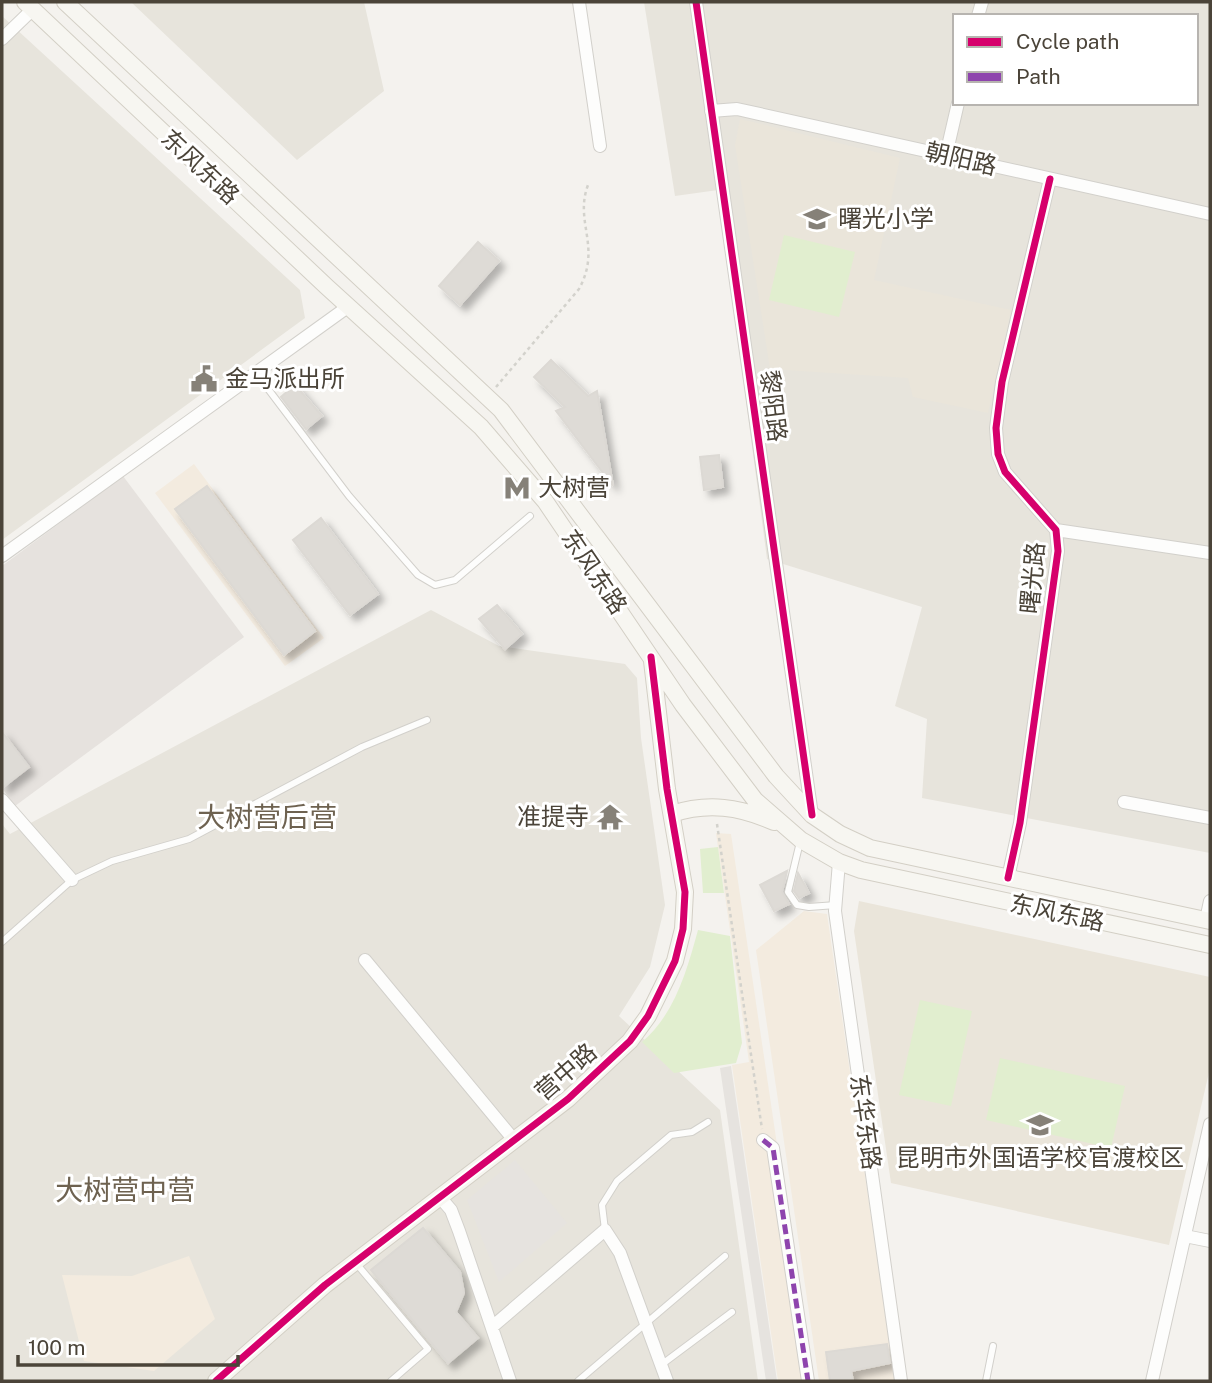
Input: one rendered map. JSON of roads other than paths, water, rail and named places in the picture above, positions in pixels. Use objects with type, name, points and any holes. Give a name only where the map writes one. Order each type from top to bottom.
[{"type":"main road","name":"东风东路","points":[[65,2],[488,397],[562,488],[611,560],[695,666],[744,736],[812,815],[840,834],[870,848],[1208,920]]},
{"type":"main road","name":"东风东路","points":[[29,6],[481,426],[545,501],[727,767],[783,826],[839,862],[900,880],[1210,945]]},
{"type":"main road","name":"营中路","points":[[216,1381],[355,1262],[568,1099],[630,1041],[648,1016],[675,961],[685,912],[685,892],[652,657]]},
{"type":"main road","points":[[672,814],[695,806],[714,807],[756,814],[783,826]]},
{"type":"street","points":[[579,2],[600,146]]},
{"type":"street","name":"黎阳路","points":[[696,2],[812,815]]},
{"type":"street","points":[[2,39],[29,6]]},
{"type":"street","points":[[946,155],[958,105]]},
{"type":"street","name":"朝阳路","points":[[711,111],[737,109],[1210,214]]},
{"type":"street","name":"曙光路","points":[[1008,878],[1020,823],[1058,551],[1056,530],[1004,472],[998,453],[996,428],[1002,382],[1050,179]]},
{"type":"street","points":[[2,556],[349,306]]},
{"type":"street","points":[[1056,530],[1210,553]]},
{"type":"street","points":[[2,800],[72,880]]},
{"type":"street","points":[[1124,802],[1210,818]]},
{"type":"street","name":"东华东路","points":[[839,862],[836,905],[901,1381]]},
{"type":"street","points":[[1208,920],[1210,901]]},
{"type":"street","points":[[366,960],[514,1140]]},
{"type":"street","points":[[1152,1381],[1210,1124]]},
{"type":"street","points":[[763,1140],[773,1148],[808,1381]]},
{"type":"street","points":[[439,1196],[451,1210],[510,1381]]},
{"type":"street","points":[[492,1327],[605,1230],[620,1253],[667,1381]]},
{"type":"street","points":[[1185,1236],[1210,1241]]},
{"type":"lane","points":[[256,373],[349,496],[418,575],[435,585],[454,580],[530,516]]},
{"type":"lane","points":[[2,942],[72,880],[112,861],[189,839],[362,747],[427,720]]},
{"type":"lane","points":[[801,840],[788,892],[797,905],[836,905]]},
{"type":"lane","points":[[605,1230],[602,1205],[617,1181],[671,1135],[692,1132],[708,1122]]},
{"type":"lane","points":[[578,1381],[725,1256]]},
{"type":"lane","points":[[355,1262],[428,1349],[391,1381]]},
{"type":"lane","points":[[661,1365],[732,1312]]},
{"type":"lane","points":[[986,1381],[993,1346]]},
{"type":"place","name":"曙光小学","points":[[817,219]]},
{"type":"place","name":"金马派出所","points":[[204,379]]},
{"type":"place","name":"大树营","points":[[517,488]]},
{"type":"place","name":"准提寺","points":[[610,817]]},
{"type":"place","name":"昆明市外国语学校官渡校区","points":[[1040,1125]]},
{"type":"district","name":"大树营后营","points":[[267,817]]},
{"type":"district","name":"大树营中营","points":[[125,1190]]}]
